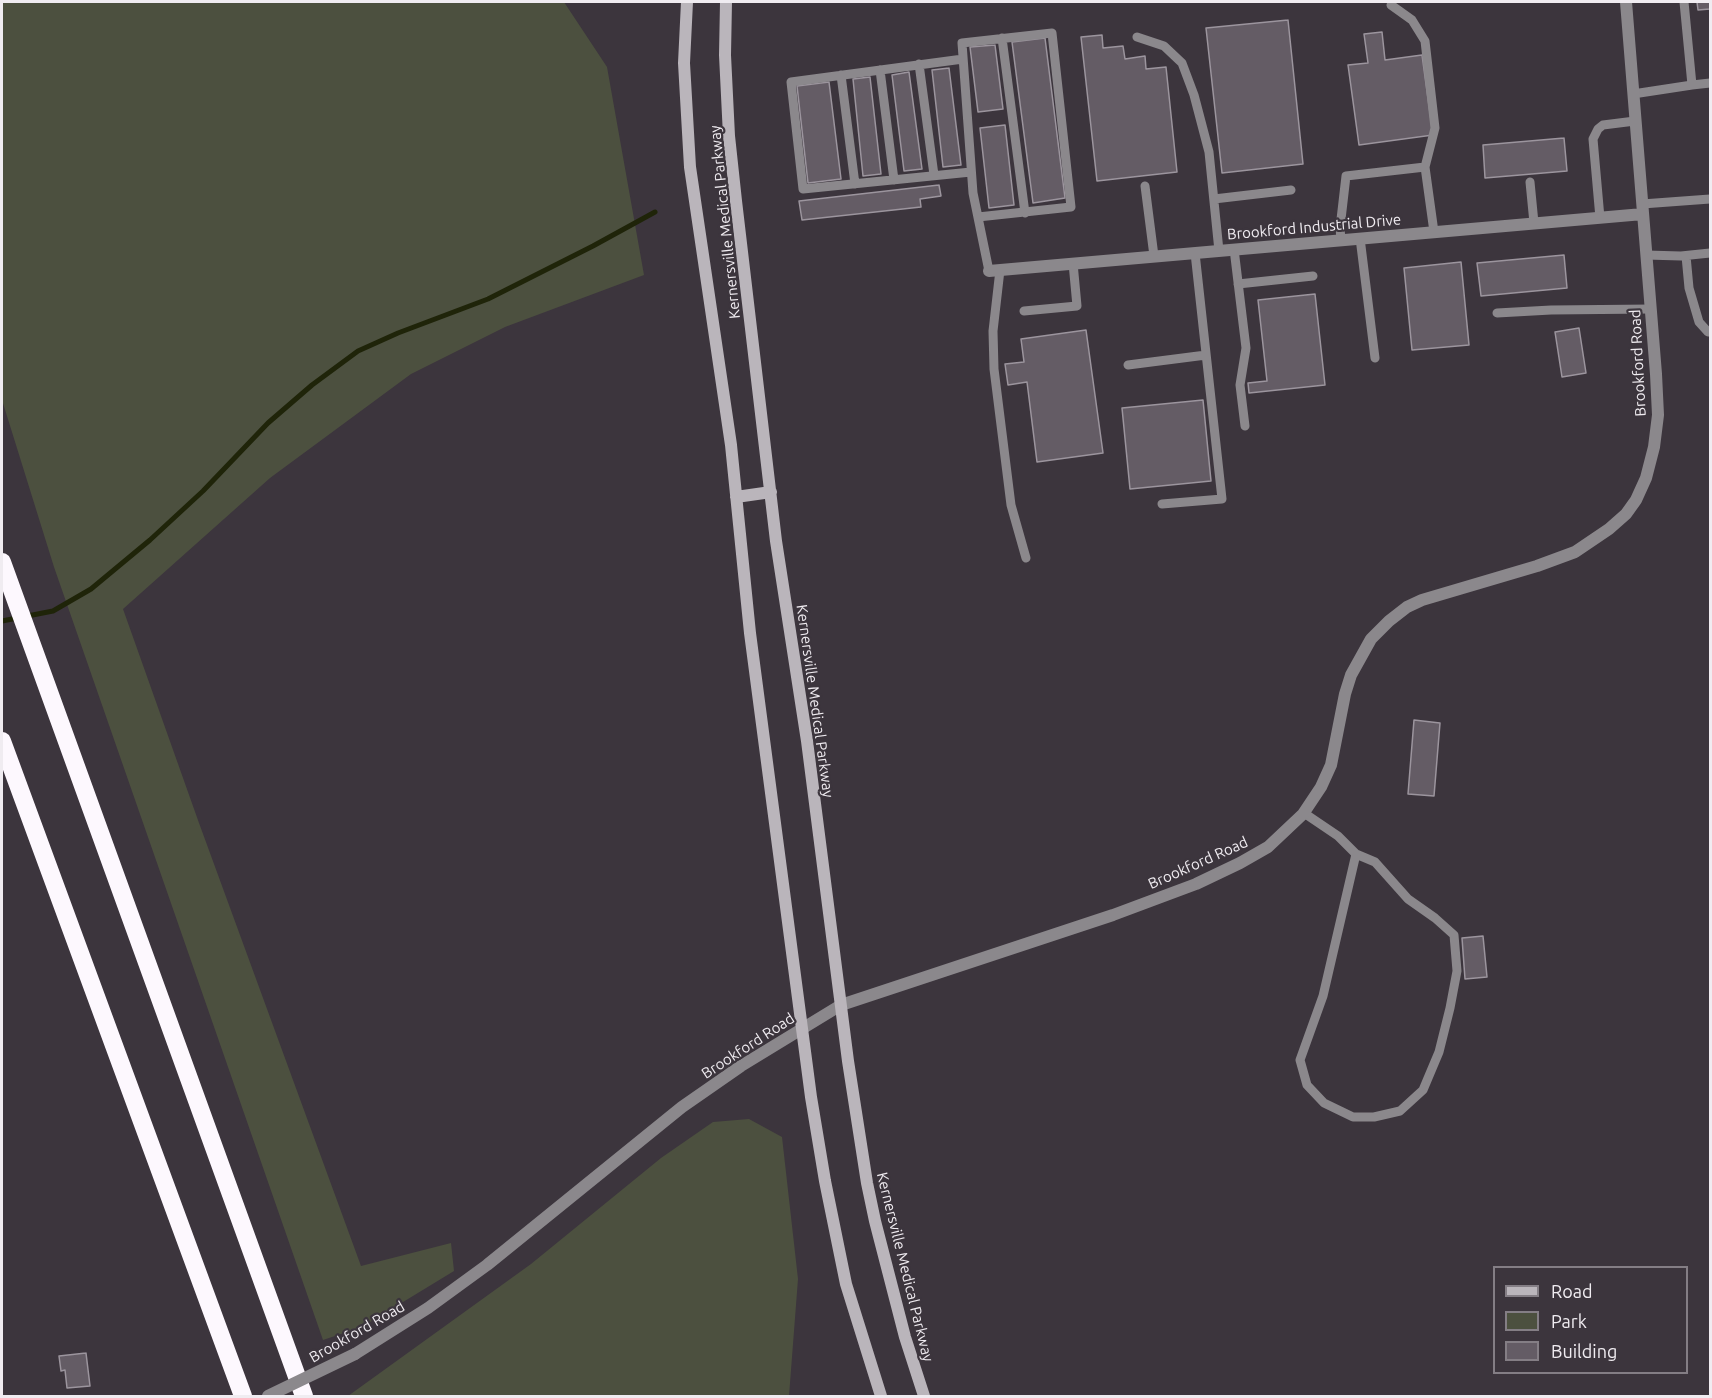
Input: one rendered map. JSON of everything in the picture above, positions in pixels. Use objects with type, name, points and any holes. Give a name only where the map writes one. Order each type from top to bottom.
[{"type":"highway","points":[[2,562],[304,1396]]},
{"type":"highway","points":[[2,741],[243,1396]]},
{"type":"main road","name":"Kernersville Medical Parkway","points":[[687,2],[684,63],[690,168],[731,451],[752,644],[801,1030],[825,1182],[846,1284],[881,1396]]},
{"type":"main road","name":"Kernersville Medical Parkway","points":[[726,2],[725,55],[729,136],[776,542],[807,741],[841,1005],[867,1183],[890,1281],[924,1396]]},
{"type":"main road","points":[[736,497],[771,492]]},
{"type":"street","name":"Brookford Road","points":[[268,1396],[355,1354],[428,1308],[486,1265],[682,1107],[741,1066],[841,1005],[1101,919],[1196,884],[1268,847],[1304,813],[1321,788],[1331,765],[1345,694],[1352,675],[1371,639],[1389,621],[1407,607],[1422,600],[1537,567],[1575,552],[1609,530],[1626,514],[1636,500],[1646,478],[1654,447],[1658,415],[1626,2]]},
{"type":"street","name":"Brookford Industrial Drive","points":[[994,270],[1600,218],[1642,209]]},
{"type":"lane","points":[[1684,2],[1692,85]]},
{"type":"lane","points":[[1391,5],[1412,20],[1425,41],[1435,128],[1425,167],[1434,232]]},
{"type":"lane","points":[[978,217],[1071,207],[1053,33],[962,43],[971,172],[978,217],[994,270],[994,369],[1011,505],[1026,558]]},
{"type":"lane","points":[[1137,37],[1164,46],[1182,63],[1194,94],[1209,152],[1219,251]]},
{"type":"lane","points":[[1002,38],[1025,213]]},
{"type":"lane","points":[[963,59],[791,82],[803,189],[971,172]]},
{"type":"lane","points":[[919,64],[934,176]]},
{"type":"lane","points":[[880,70],[894,180]]},
{"type":"lane","points":[[841,75],[855,184]]},
{"type":"lane","points":[[1633,94],[1710,83]]},
{"type":"lane","points":[[1600,218],[1593,139],[1603,125],[1635,121]]},
{"type":"lane","points":[[1341,240],[1340,228],[1346,176],[1425,167]]},
{"type":"lane","points":[[1530,182],[1534,223]]},
{"type":"lane","points":[[1145,186],[1154,256]]},
{"type":"lane","points":[[1214,199],[1291,190]]},
{"type":"lane","points":[[1642,209],[1710,199]]},
{"type":"lane","points":[[1360,238],[1375,358]]},
{"type":"lane","points":[[1234,249],[1246,348],[1240,385],[1245,426]]},
{"type":"lane","points":[[1162,504],[1222,499],[1195,253]]},
{"type":"lane","points":[[1646,255],[1686,256],[1710,253]]},
{"type":"lane","points":[[1686,256],[1689,288],[1699,321],[1710,332]]},
{"type":"lane","points":[[1024,311],[1077,306],[1073,263]]},
{"type":"lane","points":[[1238,284],[1313,276]]},
{"type":"lane","points":[[1497,313],[1651,309]]},
{"type":"lane","points":[[1128,365],[1206,355]]},
{"type":"lane","points":[[1304,813],[1338,836],[1356,854],[1375,862],[1408,899],[1454,934],[1457,971],[1439,1052],[1423,1090],[1400,1111],[1374,1117],[1353,1117],[1324,1103],[1307,1085],[1300,1060],[1323,996],[1356,854]]},
{"type":"green space","points":[[2,2],[564,2],[607,67],[644,275],[505,327],[411,374],[270,478],[123,609],[361,1266],[451,1243],[454,1271],[362,1327],[323,1340],[54,567],[2,400]]},
{"type":"green space","points":[[749,1119],[782,1137],[798,1279],[789,1396],[348,1396],[531,1264],[661,1158],[713,1122]]},
{"type":"building","points":[[1697,2],[1710,2],[1710,9],[1698,10]]},
{"type":"building","points":[[1288,20],[1303,164],[1222,173],[1206,28]]},
{"type":"building","points":[[1382,32],[1385,60],[1422,55],[1433,135],[1359,145],[1348,65],[1368,63],[1364,34]]},
{"type":"building","points":[[1102,35],[1103,48],[1123,46],[1125,59],[1145,56],[1146,69],[1166,67],[1177,172],[1097,181],[1081,37]]},
{"type":"building","points":[[1045,38],[1065,198],[1033,203],[1012,42]]},
{"type":"building","points":[[995,45],[1003,109],[978,112],[970,47]]},
{"type":"building","points":[[949,68],[961,165],[943,167],[932,70]]},
{"type":"building","points":[[909,72],[922,169],[904,171],[892,75]]},
{"type":"building","points":[[870,77],[881,174],[863,176],[853,79]]},
{"type":"building","points":[[829,82],[841,179],[808,183],[797,86]]},
{"type":"building","points":[[1005,125],[1014,205],[989,208],[980,128]]},
{"type":"building","points":[[1564,138],[1567,171],[1485,178],[1483,145]]},
{"type":"building","points":[[939,185],[941,196],[920,199],[921,207],[802,220],[799,201]]},
{"type":"building","points":[[1564,255],[1567,288],[1481,296],[1477,263]]},
{"type":"building","points":[[1461,262],[1469,345],[1412,350],[1404,268]]},
{"type":"building","points":[[1315,294],[1325,385],[1249,393],[1248,383],[1267,381],[1258,300]]},
{"type":"building","points":[[1579,328],[1586,373],[1562,377],[1555,332]]},
{"type":"building","points":[[1086,330],[1103,453],[1037,462],[1027,382],[1008,385],[1005,364],[1024,362],[1021,339]]},
{"type":"building","points":[[1203,400],[1211,481],[1130,489],[1122,408]]},
{"type":"building","points":[[1414,720],[1440,723],[1434,796],[1408,794]]},
{"type":"building","points":[[1483,936],[1487,977],[1465,979],[1462,938]]},
{"type":"building","points":[[86,1353],[90,1386],[67,1388],[65,1370],[61,1371],[59,1356]]},
{"type":"waterway","points":[[2,621],[53,611],[91,589],[150,540],[203,491],[268,423],[312,385],[358,351],[398,333],[488,299],[655,212]]}]
